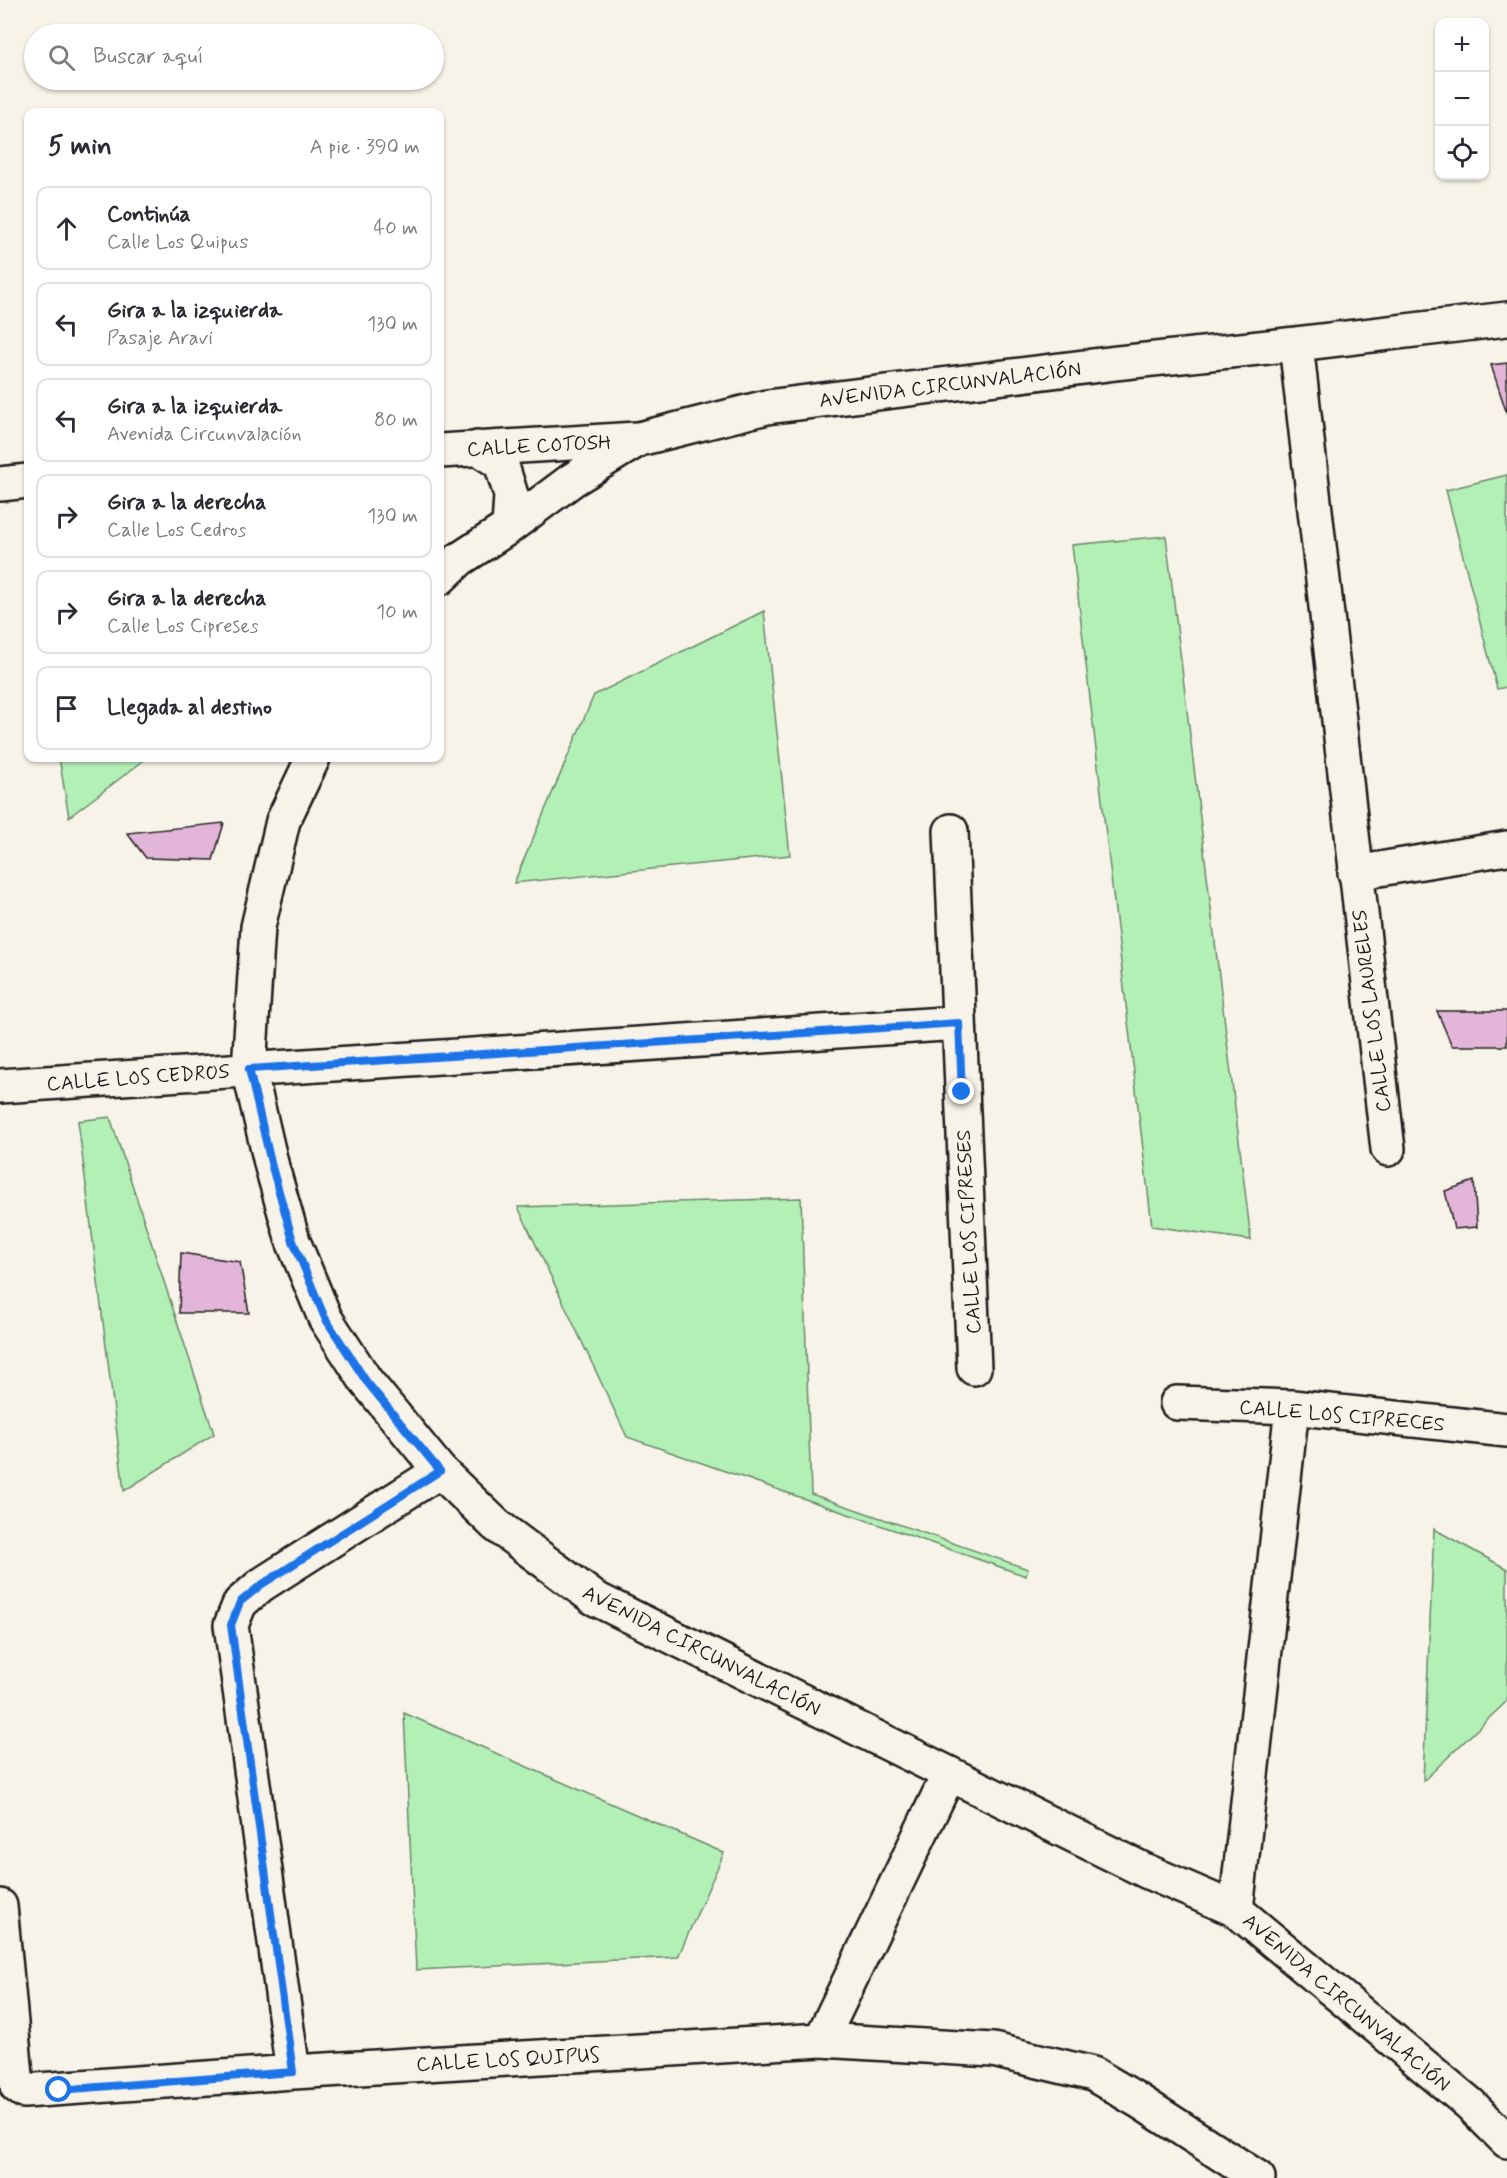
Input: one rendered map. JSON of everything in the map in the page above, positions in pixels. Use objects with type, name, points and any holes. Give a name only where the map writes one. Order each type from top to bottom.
[{"type":"street","name":"AVENIDA CIRCUNVALACIÓN","points":[[444,574],[460,558],[509,527],[572,480],[639,439],[767,407],[1116,363],[1507,319]]},
{"type":"street","name":"CALLE LOS LAURELES","points":[[1296,344],[1388,1149]]},
{"type":"street","name":"CALLE COTOSH","points":[[444,451],[639,439]]},
{"type":"street","points":[[477,448],[501,464],[511,495],[509,527]]},
{"type":"street","points":[[0,484],[24,482]]},
{"type":"street","name":"AVENIDA CIRCUNVALACIÓN","points":[[311,762],[283,821],[258,927],[249,1069],[272,1167],[293,1241],[325,1318],[366,1381],[440,1471],[496,1525],[594,1598],[1146,1871],[1236,1910],[1470,2104],[1507,2141]]},
{"type":"street","name":"CALLE LOS CIPRESES","points":[[951,831],[974,1368]]},
{"type":"street","points":[[1355,873],[1507,848]]},
{"type":"street","name":"CALLE LOS CEDROS","points":[[0,1086],[959,1023]]},
{"type":"street","name":"CALLE LOS CIPRECES","points":[[1177,1403],[1292,1407],[1507,1430]]},
{"type":"street","points":[[1236,1910],[1292,1407]]},
{"type":"street","points":[[293,2072],[231,1625],[240,1602],[261,1585],[440,1471]]},
{"type":"street","points":[[821,2040],[949,1774]]},
{"type":"street","name":"CALLE LOS QUIPUS","points":[[0,1906],[17,2086],[24,2091],[821,2040],[993,2050],[1093,2074],[1139,2101],[1257,2178]]},
{"type":"green space","points":[[1507,475],[1507,687],[1497,689],[1446,490]]},
{"type":"green space","points":[[1166,536],[1251,1240],[1152,1226],[1072,545]]},
{"type":"green space","points":[[764,611],[790,855],[514,883],[594,695]]},
{"type":"green space","points":[[60,762],[142,762],[69,817]]},
{"type":"green space","points":[[110,1117],[214,1434],[124,1491],[78,1121]]},
{"type":"green space","points":[[801,1198],[811,1494],[1028,1569],[1026,1576],[627,1437],[518,1207]]},
{"type":"green space","points":[[1434,1529],[1507,1569],[1507,1701],[1423,1781]]},
{"type":"green space","points":[[404,1713],[724,1853],[678,1957],[416,1970]]},
{"type":"building","points":[[1507,363],[1507,414],[1491,365]]},
{"type":"building","points":[[224,823],[213,860],[146,858],[127,833]]},
{"type":"building","points":[[1437,1011],[1507,1011],[1507,1046],[1452,1046]]},
{"type":"building","points":[[1474,1181],[1477,1227],[1454,1229],[1445,1191]]},
{"type":"building","points":[[181,1253],[240,1262],[249,1313],[179,1313]]},
{"type":"route","points":[[59,2090],[293,2072],[231,1625],[240,1602],[261,1585],[440,1471],[366,1381],[325,1318],[293,1241],[272,1167],[249,1069],[959,1023],[962,1092]]}]
